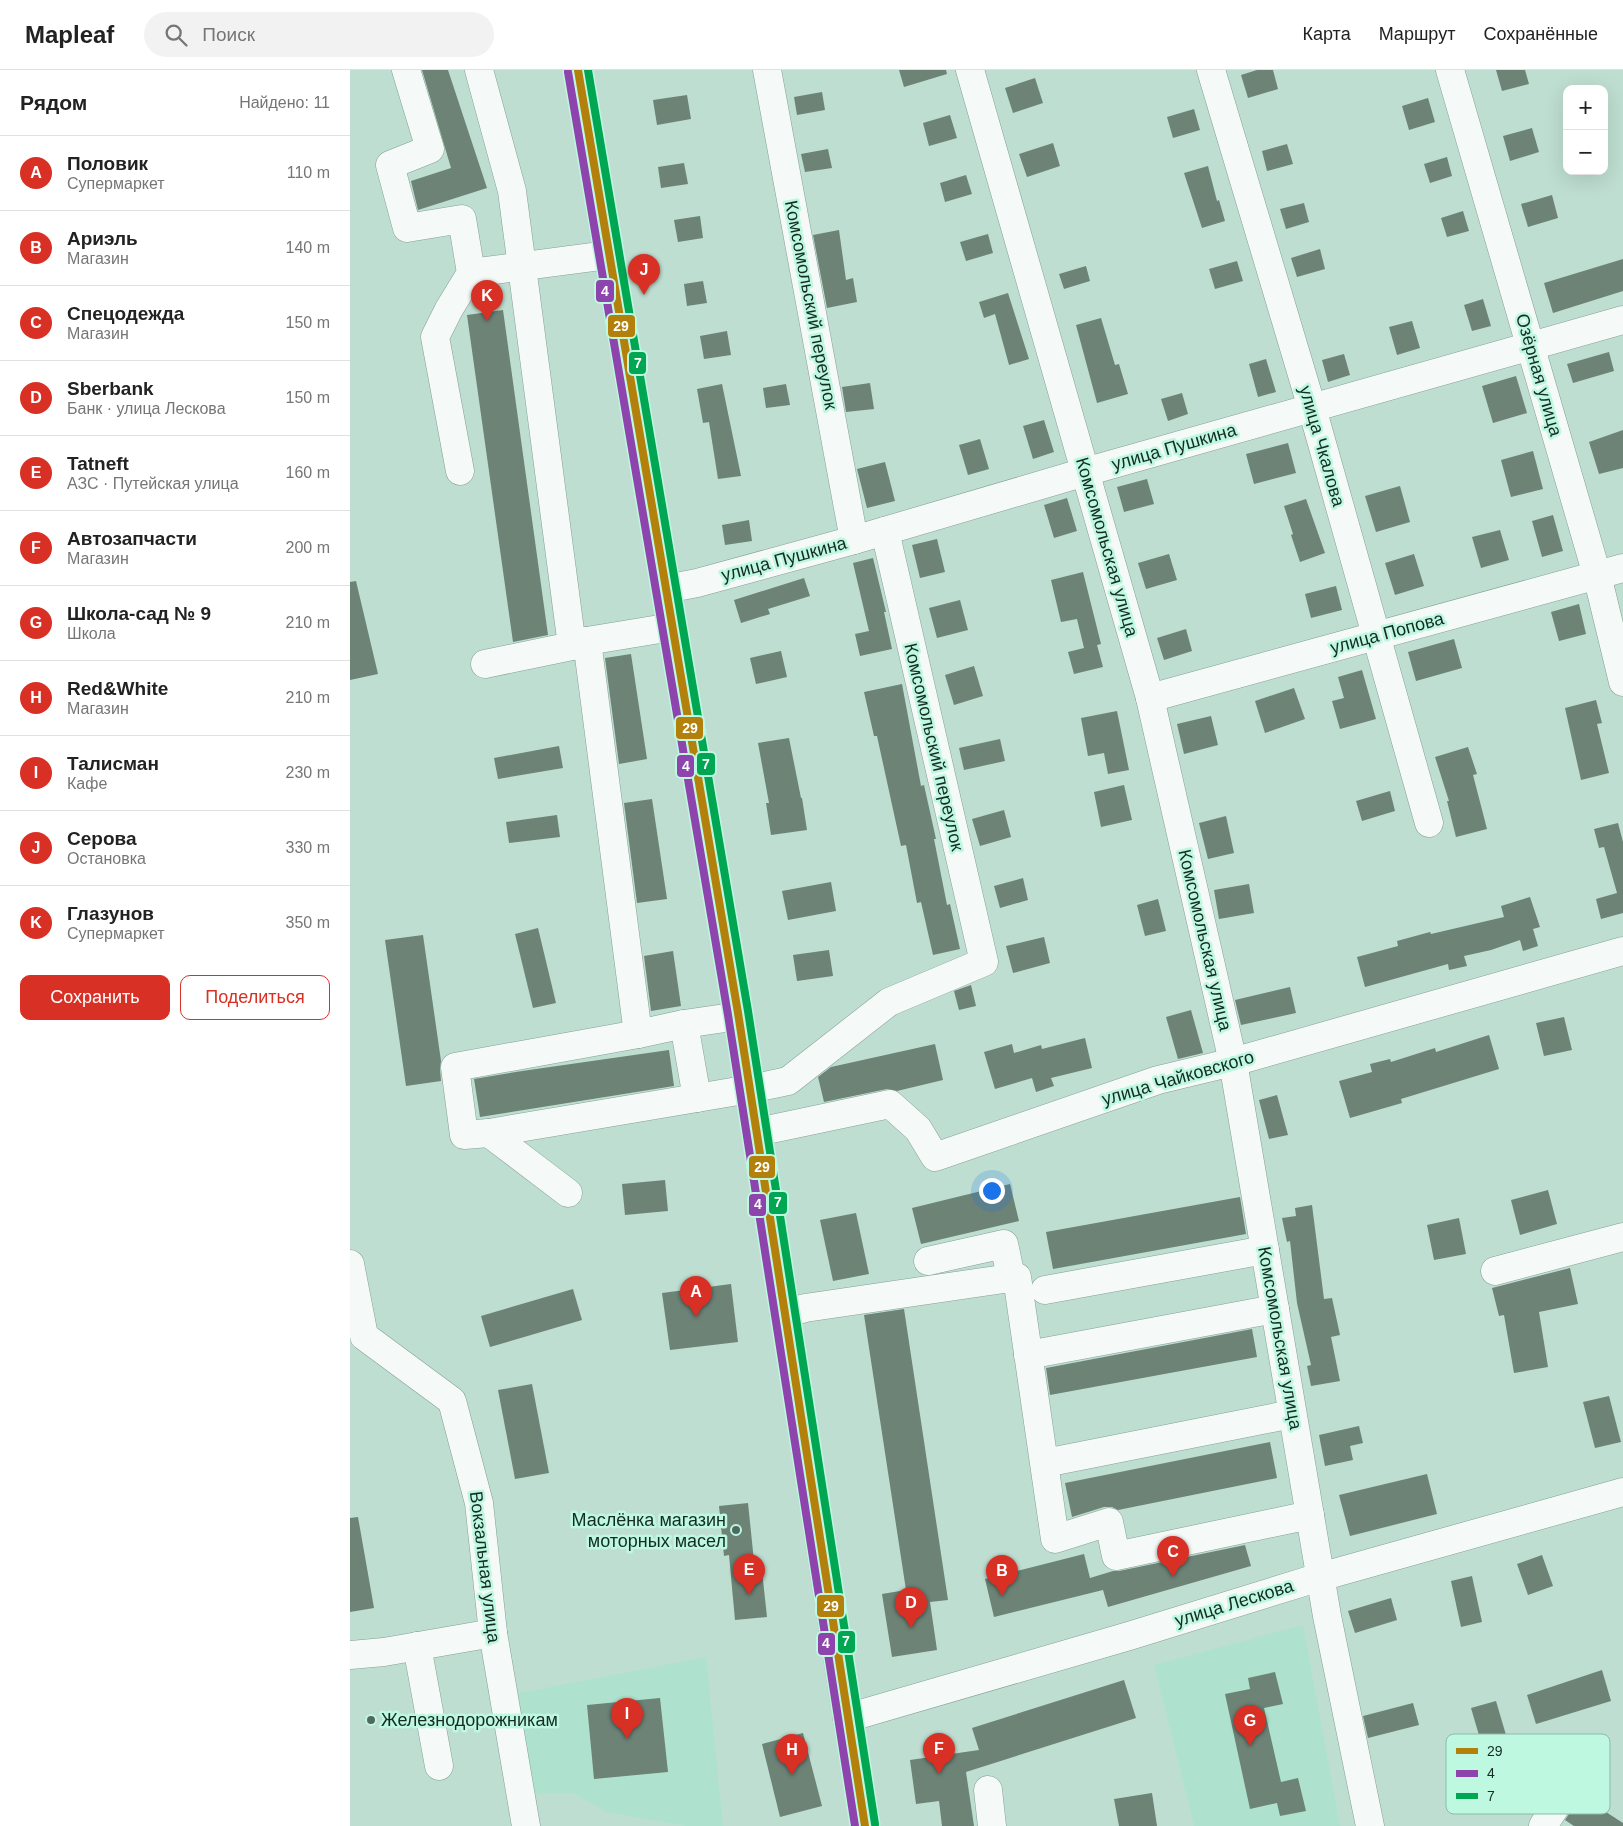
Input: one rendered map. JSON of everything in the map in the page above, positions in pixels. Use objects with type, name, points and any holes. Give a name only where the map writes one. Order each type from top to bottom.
[{"type":"main road","points":[[578,70],[739,1016],[865,1826]]},
{"type":"street","points":[[406,70],[430,149],[390,165],[407,228],[462,219],[471,273],[449,309],[435,337],[460,471]]},
{"type":"street","points":[[478,70],[512,191],[521,265],[638,1034]]},
{"type":"street","name":"Комсомольский переулок","points":[[767,70],[854,540]]},
{"type":"street","name":"Комсомольская улица","points":[[970,70],[1150,698],[1233,1062],[1320,1577],[1370,1826]]},
{"type":"street","name":"улица Чкалова","points":[[1211,70],[1312,408],[1429,823]]},
{"type":"street","name":"Озёрная улица","points":[[1450,70],[1597,575],[1623,682]]},
{"type":"street","points":[[471,273],[608,255]]},
{"type":"street","name":"улица Пушкина","points":[[666,589],[697,583],[854,540],[1085,472],[1623,320]]},
{"type":"street","name":"Комсомольский переулок","points":[[750,1089],[788,1081],[888,1002],[984,962],[884,531]]},
{"type":"street","name":"улица Попова","points":[[1150,698],[1623,568]]},
{"type":"street","points":[[485,664],[672,627]]},
{"type":"street","name":"улица Чайковского","points":[[756,1132],[890,1104],[918,1129],[935,1158],[1158,1080],[1233,1062],[1623,951]]},
{"type":"street","points":[[739,1016],[684,1024],[454,1067],[464,1135],[489,1133],[750,1089]]},
{"type":"street","points":[[684,1024],[697,1098]]},
{"type":"street","points":[[489,1133],[568,1193]]},
{"type":"street","points":[[1495,1271],[1623,1237]]},
{"type":"street","points":[[928,1262],[1004,1244],[1011,1278]]},
{"type":"street","points":[[1045,1290],[1265,1250]]},
{"type":"street","name":"Вокзальная улица","points":[[350,1264],[364,1336],[452,1401],[479,1503],[493,1633],[526,1826]]},
{"type":"street","points":[[784,1314],[805,1308],[1017,1277],[1055,1539],[1109,1522],[1116,1556],[1310,1515]]},
{"type":"street","points":[[1028,1355],[1275,1309]]},
{"type":"street","points":[[1045,1463],[1292,1414]]},
{"type":"street","name":"улица Лескова","points":[[847,1718],[1129,1636],[1320,1577],[1623,1492]]},
{"type":"street","points":[[350,1655],[493,1633]]},
{"type":"street","points":[[417,1646],[439,1766]]},
{"type":"street","points":[[988,1790],[992,1826]]},
{"type":"street","points":[[1543,1826],[1551,1814]]},
{"type":"shaded area","points":[[1303,1625],[1340,1826],[1194,1826],[1154,1665]]},
{"type":"shaded area","points":[[706,1657],[723,1826],[686,1826],[606,1812],[573,1793],[524,1794],[509,1695]]},
{"type":"building","points":[[422,70],[448,70],[487,188],[418,210],[411,181],[451,168]]},
{"type":"building","points":[[899,70],[946,70],[947,74],[904,87]]},
{"type":"building","points":[[1257,70],[1273,70],[1278,89],[1248,98],[1241,75]]},
{"type":"building","points":[[1496,70],[1525,70],[1529,84],[1502,91]]},
{"type":"building","points":[[1035,78],[1043,103],[1013,113],[1005,88]]},
{"type":"building","points":[[822,92],[825,110],[797,115],[794,97]]},
{"type":"building","points":[[687,95],[691,119],[657,125],[653,100]]},
{"type":"building","points":[[1428,98],[1435,122],[1409,130],[1402,106]]},
{"type":"building","points":[[1194,109],[1200,130],[1173,138],[1167,117]]},
{"type":"building","points":[[950,115],[957,138],[929,146],[923,123]]},
{"type":"building","points":[[1532,128],[1539,152],[1510,161],[1503,136]]},
{"type":"building","points":[[1053,143],[1060,166],[1027,177],[1019,154]]},
{"type":"building","points":[[1287,144],[1293,164],[1267,171],[1262,151]]},
{"type":"building","points":[[828,149],[832,168],[805,172],[801,154]]},
{"type":"building","points":[[1447,157],[1452,176],[1430,183],[1424,164]]},
{"type":"building","points":[[684,163],[688,184],[661,188],[658,167]]},
{"type":"building","points":[[1208,166],[1217,201],[1219,200],[1225,221],[1202,228],[1184,173]]},
{"type":"building","points":[[966,175],[972,194],[945,202],[940,183]]},
{"type":"building","points":[[1552,195],[1558,218],[1528,227],[1521,204]]},
{"type":"building","points":[[1304,203],[1309,222],[1286,229],[1280,209]]},
{"type":"building","points":[[1463,211],[1469,231],[1447,237],[1441,218]]},
{"type":"building","points":[[700,216],[703,238],[678,242],[674,220]]},
{"type":"building","points":[[839,230],[846,280],[853,278],[857,302],[827,308],[813,235]]},
{"type":"building","points":[[988,234],[993,253],[966,261],[960,242]]},
{"type":"building","points":[[1320,249],[1325,269],[1297,277],[1291,258]]},
{"type":"building","points":[[1623,259],[1623,291],[1553,313],[1544,283]]},
{"type":"building","points":[[1237,261],[1243,281],[1215,289],[1209,269]]},
{"type":"building","points":[[1086,266],[1090,281],[1064,289],[1059,274]]},
{"type":"building","points":[[703,281],[707,303],[687,306],[684,284]]},
{"type":"building","points":[[1008,293],[1029,359],[1009,365],[995,314],[984,318],[979,302]]},
{"type":"building","points":[[1483,299],[1491,326],[1472,331],[1464,305]]},
{"type":"building","points":[[503,310],[548,635],[513,642],[467,315]]},
{"type":"building","points":[[1101,318],[1115,365],[1119,364],[1128,394],[1097,403],[1076,325]]},
{"type":"building","points":[[1412,321],[1420,348],[1397,355],[1389,327]]},
{"type":"building","points":[[727,331],[731,355],[704,359],[700,336]]},
{"type":"building","points":[[1609,352],[1614,371],[1573,383],[1567,364]]},
{"type":"building","points":[[1344,354],[1350,375],[1328,382],[1322,360]]},
{"type":"building","points":[[1266,359],[1276,392],[1258,397],[1249,364]]},
{"type":"building","points":[[1516,376],[1527,413],[1493,423],[1482,386]]},
{"type":"building","points":[[870,383],[874,409],[846,412],[842,387]]},
{"type":"building","points":[[722,384],[741,476],[718,479],[709,422],[703,423],[697,389]]},
{"type":"building","points":[[786,384],[790,405],[766,408],[763,388]]},
{"type":"building","points":[[1182,393],[1188,414],[1168,421],[1161,399]]},
{"type":"building","points":[[1044,420],[1054,452],[1033,459],[1023,426]]},
{"type":"building","points":[[1623,430],[1623,468],[1599,474],[1589,442]]},
{"type":"building","points":[[980,439],[989,469],[968,475],[959,445]]},
{"type":"building","points":[[1288,443],[1296,473],[1254,484],[1246,454]]},
{"type":"building","points":[[1533,451],[1543,489],[1511,497],[1501,460]]},
{"type":"building","points":[[885,462],[895,501],[867,508],[857,469]]},
{"type":"building","points":[[1147,479],[1154,504],[1124,512],[1117,487]]},
{"type":"building","points":[[1400,486],[1410,522],[1376,532],[1365,496]]},
{"type":"building","points":[[1067,498],[1077,531],[1054,538],[1044,505]]},
{"type":"building","points":[[1306,499],[1325,553],[1300,562],[1284,506]]},
{"type":"building","points":[[1553,515],[1563,551],[1542,557],[1532,521]]},
{"type":"building","points":[[749,520],[752,541],[725,545],[722,525]]},
{"type":"building","points":[[1500,530],[1509,560],[1481,568],[1472,537]]},
{"type":"building","points":[[937,539],[945,572],[920,578],[912,545]]},
{"type":"building","points":[[1169,554],[1177,580],[1146,589],[1138,563]]},
{"type":"building","points":[[1414,554],[1424,586],[1395,595],[1385,563]]},
{"type":"building","points":[[873,558],[886,612],[884,612],[892,649],[860,656],[855,634],[869,631],[853,563]]},
{"type":"building","points":[[1083,572],[1101,644],[1097,645],[1103,667],[1074,674],[1068,652],[1084,648],[1077,619],[1061,622],[1051,580]]},
{"type":"building","points":[[804,578],[810,596],[768,609],[770,614],[741,623],[734,600]]},
{"type":"building","points":[[356,581],[378,674],[350,680],[350,582]]},
{"type":"building","points":[[1336,586],[1342,610],[1311,618],[1305,594]]},
{"type":"building","points":[[960,600],[968,630],[937,638],[929,608]]},
{"type":"building","points":[[1579,604],[1586,634],[1559,641],[1551,612]]},
{"type":"building","points":[[1186,629],[1192,651],[1164,660],[1157,638]]},
{"type":"building","points":[[1454,639],[1462,668],[1416,681],[1408,652]]},
{"type":"building","points":[[781,651],[787,677],[756,684],[750,658]]},
{"type":"building","points":[[631,654],[647,759],[619,764],[605,658]]},
{"type":"building","points":[[974,666],[983,696],[954,705],[945,675]]},
{"type":"building","points":[[1362,670],[1376,719],[1340,729],[1332,701],[1344,698],[1338,677]]},
{"type":"building","points":[[902,684],[921,786],[924,785],[936,839],[934,839],[947,905],[950,904],[960,949],[933,955],[921,902],[917,903],[906,845],[901,846],[877,736],[874,736],[864,692]]},
{"type":"building","points":[[1294,688],[1305,719],[1265,733],[1255,701]]},
{"type":"building","points":[[1596,700],[1602,723],[1597,724],[1609,773],[1581,780],[1565,708]]},
{"type":"building","points":[[1117,711],[1129,770],[1108,774],[1104,753],[1088,756],[1081,718]]},
{"type":"building","points":[[1211,716],[1218,745],[1184,754],[1177,724]]},
{"type":"building","points":[[789,738],[807,830],[771,835],[766,803],[769,803],[758,743]]},
{"type":"building","points":[[1000,739],[1005,761],[964,770],[959,748]]},
{"type":"building","points":[[559,746],[563,768],[498,779],[494,758]]},
{"type":"building","points":[[1468,747],[1477,774],[1473,775],[1487,829],[1456,837],[1447,801],[1449,801],[1435,757]]},
{"type":"building","points":[[1124,785],[1132,820],[1101,827],[1094,792]]},
{"type":"building","points":[[1390,791],[1395,811],[1362,821],[1356,801]]},
{"type":"building","points":[[652,799],[667,899],[637,903],[624,803]]},
{"type":"building","points":[[1004,810],[1011,837],[980,846],[972,819]]},
{"type":"building","points":[[557,815],[560,837],[509,843],[506,822]]},
{"type":"building","points":[[1226,816],[1234,853],[1208,859],[1199,823]]},
{"type":"building","points":[[1618,823],[1623,842],[1623,913],[1601,919],[1596,899],[1617,893],[1604,847],[1599,848],[1594,829]]},
{"type":"building","points":[[1023,878],[1028,900],[1000,908],[994,886]]},
{"type":"building","points":[[831,882],[836,911],[788,920],[782,891]]},
{"type":"building","points":[[1249,884],[1254,913],[1219,919],[1214,890]]},
{"type":"building","points":[[1530,897],[1540,927],[1533,929],[1538,946],[1523,951],[1520,940],[1491,950],[1464,956],[1467,966],[1449,970],[1448,964],[1365,987],[1357,957],[1398,946],[1397,941],[1430,932],[1431,934],[1504,917],[1501,906]]},
{"type":"building","points":[[1158,899],[1166,931],[1145,936],[1137,905]]},
{"type":"building","points":[[538,928],[556,1003],[533,1008],[515,934]]},
{"type":"building","points":[[423,935],[441,1061],[441,1081],[406,1086],[385,940]]},
{"type":"building","points":[[1044,937],[1050,963],[1013,973],[1006,946]]},
{"type":"building","points":[[829,950],[833,976],[797,981],[793,955]]},
{"type":"building","points":[[673,951],[681,1006],[651,1011],[644,956]]},
{"type":"building","points":[[971,985],[976,1006],[959,1010],[954,991]]},
{"type":"building","points":[[1290,987],[1296,1013],[1241,1025],[1235,1000]]},
{"type":"building","points":[[1191,1010],[1203,1053],[1178,1059],[1166,1017]]},
{"type":"building","points":[[1564,1017],[1572,1050],[1544,1056],[1536,1023]]},
{"type":"building","points":[[1489,1035],[1499,1069],[1401,1099],[1402,1103],[1350,1118],[1339,1081],[1372,1072],[1370,1064],[1390,1059],[1391,1062],[1435,1048],[1436,1052]]},
{"type":"building","points":[[1085,1038],[1092,1068],[1051,1078],[1054,1086],[1036,1092],[1032,1078],[995,1089],[984,1052],[1012,1044],[1014,1053],[1041,1045],[1042,1049]]},
{"type":"building","points":[[935,1044],[943,1080],[897,1091],[887,1089],[824,1102],[818,1077],[831,1067]]},
{"type":"building","points":[[669,1050],[674,1086],[480,1117],[474,1079]]},
{"type":"building","points":[[1277,1095],[1288,1135],[1269,1139],[1259,1100]]},
{"type":"building","points":[[665,1180],[668,1211],[625,1215],[622,1184]]},
{"type":"building","points":[[1010,1184],[1019,1221],[921,1244],[912,1208]]},
{"type":"building","points":[[1548,1190],[1557,1224],[1520,1235],[1511,1200]]},
{"type":"building","points":[[1240,1197],[1246,1234],[1053,1269],[1046,1232]]},
{"type":"building","points":[[1312,1205],[1324,1299],[1332,1298],[1340,1335],[1331,1337],[1340,1381],[1311,1386],[1307,1366],[1311,1365],[1297,1303],[1290,1241],[1287,1242],[1282,1218],[1296,1216],[1295,1208]]},
{"type":"building","points":[[856,1213],[869,1274],[833,1281],[820,1220]]},
{"type":"building","points":[[1459,1218],[1466,1254],[1434,1260],[1427,1225]]},
{"type":"building","points":[[1570,1268],[1578,1304],[1539,1312],[1548,1367],[1514,1373],[1504,1315],[1499,1316],[1492,1288]]},
{"type":"building","points":[[731,1284],[738,1342],[670,1350],[662,1293]]},
{"type":"building","points":[[573,1289],[582,1320],[490,1347],[481,1316]]},
{"type":"building","points":[[904,1309],[948,1600],[930,1602],[937,1650],[892,1657],[882,1594],[906,1590],[864,1315]]},
{"type":"building","points":[[1252,1329],[1257,1357],[1050,1395],[1046,1368]]},
{"type":"building","points":[[532,1384],[549,1473],[515,1479],[498,1390]]},
{"type":"building","points":[[1609,1396],[1621,1442],[1595,1448],[1583,1402]]},
{"type":"building","points":[[1359,1426],[1363,1443],[1350,1446],[1353,1460],[1325,1466],[1319,1435]]},
{"type":"building","points":[[1270,1442],[1277,1478],[1118,1510],[1112,1507],[1104,1507],[1072,1517],[1065,1483]]},
{"type":"building","points":[[1427,1474],[1437,1514],[1350,1536],[1339,1495]]},
{"type":"building","points":[[748,1503],[755,1571],[762,1571],[767,1617],[735,1620],[729,1555],[724,1556],[719,1506]]},
{"type":"building","points":[[358,1517],[374,1608],[350,1612],[350,1518]]},
{"type":"building","points":[[1245,1545],[1251,1566],[1108,1607],[1103,1590],[994,1617],[985,1579],[1084,1554],[1090,1578],[1113,1571]]},
{"type":"building","points":[[1542,1555],[1553,1586],[1528,1595],[1517,1564]]},
{"type":"building","points":[[1472,1576],[1482,1622],[1461,1627],[1451,1581]]},
{"type":"building","points":[[1391,1598],[1397,1620],[1355,1633],[1348,1611]]},
{"type":"building","points":[[1602,1670],[1611,1701],[1536,1724],[1527,1695]]},
{"type":"building","points":[[1275,1672],[1283,1704],[1264,1708],[1281,1782],[1298,1778],[1306,1811],[1280,1816],[1277,1803],[1250,1809],[1225,1694],[1250,1689],[1248,1678]]},
{"type":"building","points":[[1124,1680],[1136,1718],[966,1772],[974,1826],[942,1826],[939,1801],[916,1804],[910,1760],[979,1750],[972,1728]]},
{"type":"building","points":[[660,1698],[668,1772],[594,1779],[587,1705]]},
{"type":"building","points":[[1496,1701],[1506,1734],[1479,1734],[1471,1708]]},
{"type":"building","points":[[1413,1703],[1419,1725],[1368,1738],[1363,1716]]},
{"type":"building","points":[[803,1733],[822,1806],[780,1817],[762,1744]]},
{"type":"building","points":[[1152,1793],[1157,1826],[1119,1826],[1114,1799]]},
{"type":"building","points":[[1569,1814],[1609,1814],[1623,1823],[1623,1826],[1574,1826],[1565,1820]]},
{"type":"transit line","name":"29","points":[[578,70],[738,1013],[865,1826]]},
{"type":"transit line","name":"7","points":[[588,70],[748,1011],[875,1824]]},
{"type":"transit line","name":"4","points":[[568,72],[728,1015],[855,1826]]},
{"type":"place","name":"Серова","points":[[644,295]]},
{"type":"place","name":"Глазунов","points":[[487,321]]},
{"type":"place","name":"Половик","points":[[696,1317]]},
{"type":"place","name":"Маслёнка магазин моторных масел","points":[[736,1530]]},
{"type":"place","name":"Спецодежда","points":[[1173,1577]]},
{"type":"place","name":"Tatneft","points":[[749,1595]]},
{"type":"place","name":"Ариэль","points":[[1002,1596]]},
{"type":"place","name":"Sberbank","points":[[911,1628]]},
{"type":"place","name":"Железнодорожникам","points":[[371,1720]]},
{"type":"place","name":"Талисман","points":[[627,1739]]},
{"type":"place","name":"Школа-сад № 9","points":[[1250,1746]]},
{"type":"place","name":"Автозапчасти","points":[[939,1774]]},
{"type":"place","name":"Red&White","points":[[792,1775]]}]
